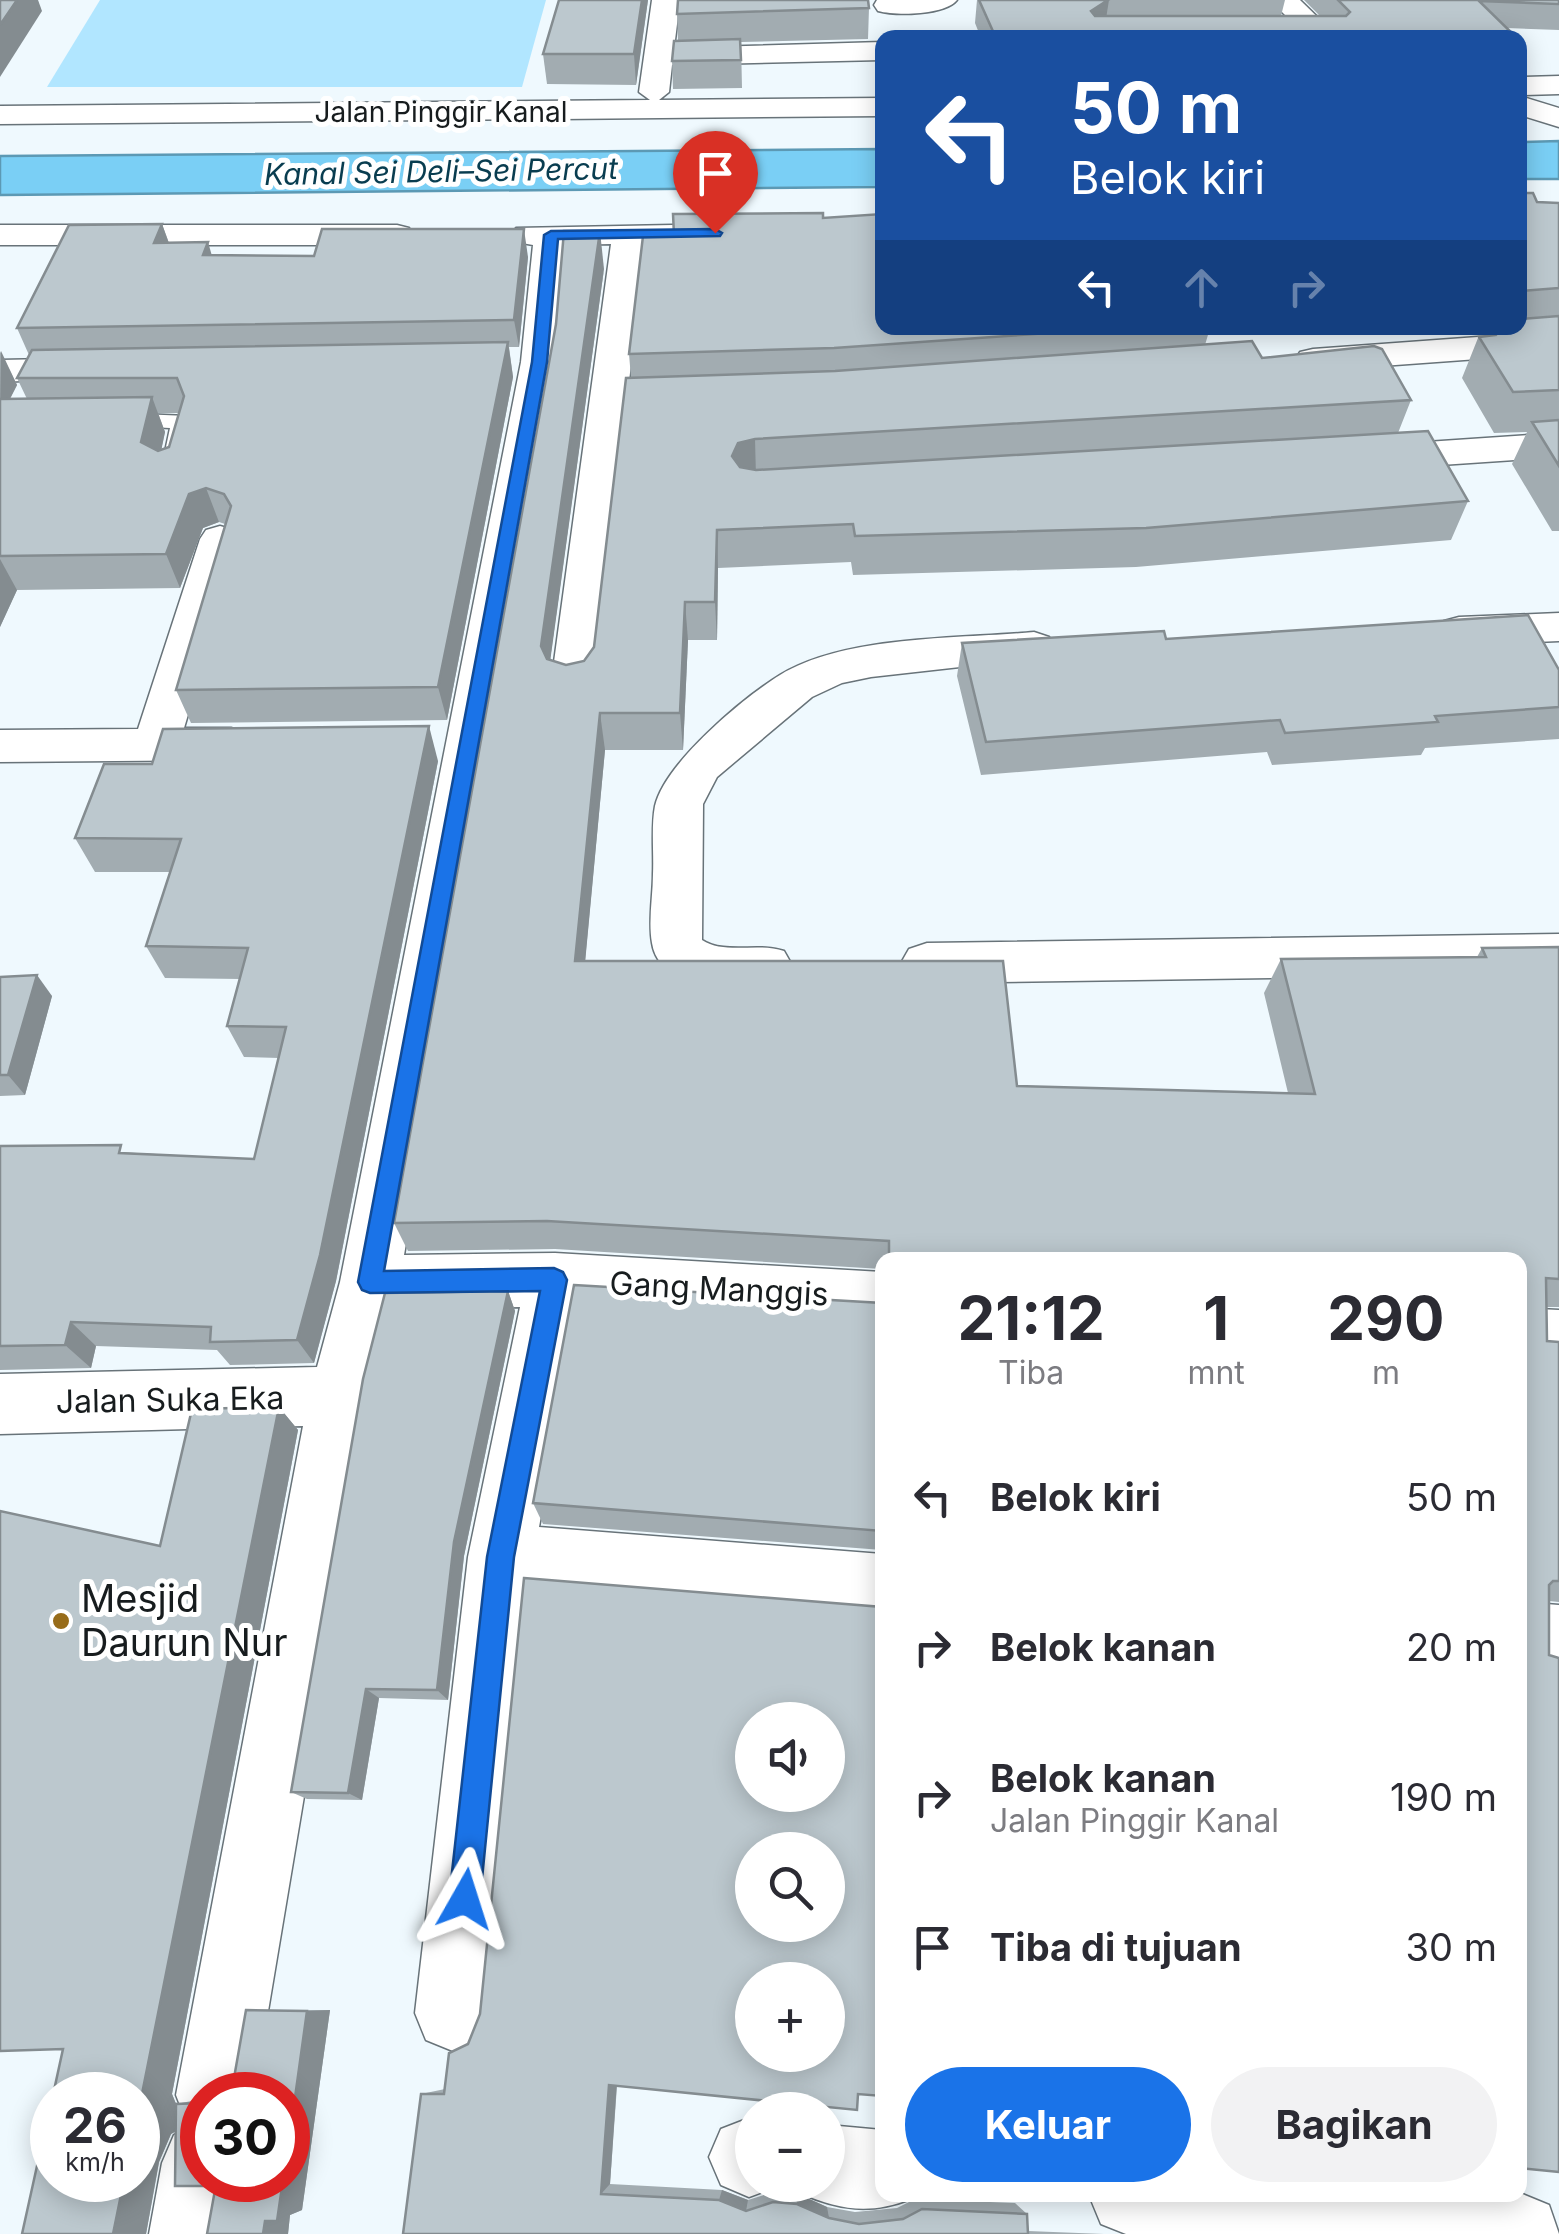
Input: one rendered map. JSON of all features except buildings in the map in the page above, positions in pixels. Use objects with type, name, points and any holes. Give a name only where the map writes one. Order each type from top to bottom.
[{"type":"street","points":[[652,110],[666,0]]},
{"type":"street","points":[[888,6],[942,0]]},
{"type":"street","points":[[1284,0],[1317,30]]},
{"type":"street","points":[[1275,29],[1290,30]]},
{"type":"street","points":[[660,57],[875,51]]},
{"type":"street","points":[[1559,85],[1530,109],[1559,142]]},
{"type":"street","name":"Jalan Pinggir Kanal","points":[[0,115],[875,107]]},
{"type":"street","points":[[492,235],[875,231]]},
{"type":"street","points":[[0,235],[433,235]]},
{"type":"street","points":[[218,2072],[340,1396],[370,1282],[450,741],[519,363],[551,235]]},
{"type":"street","points":[[573,684],[628,235]]},
{"type":"street","points":[[1284,362],[1559,342]]},
{"type":"street","points":[[24,376],[140,369]]},
{"type":"street","points":[[606,402],[738,398]]},
{"type":"street","points":[[1326,460],[1559,445]]},
{"type":"street","points":[[156,746],[220,539]]},
{"type":"street","points":[[1408,633],[1559,628]]},
{"type":"street","points":[[804,964],[715,967],[683,955],[677,944],[679,804],[700,766],[796,686],[830,671],[871,662],[1071,644]]},
{"type":"street","points":[[0,746],[273,744]]},
{"type":"street","points":[[884,963],[1559,954]]},
{"type":"street","points":[[453,2014],[501,1557],[554,1280]]},
{"type":"street","name":"Gang Manggis","points":[[370,1282],[554,1280],[875,1298]]},
{"type":"street","points":[[1527,1336],[1559,1338]]},
{"type":"street","name":"Jalan Suka Eka","points":[[0,1404],[340,1396]]},
{"type":"street","points":[[501,1557],[875,1585]]},
{"type":"street","points":[[1527,1637],[1559,1639]]},
{"type":"street","points":[[845,2167],[875,2169]]},
{"type":"street","points":[[190,2234],[195,2202]]},
{"type":"street","points":[[1200,2202],[1520,2234]]},
{"type":"lane","points":[[87,421],[180,421],[182,429],[171,475]]},
{"type":"shaded area","points":[[100,0],[546,0],[522,87],[47,87]]},
{"type":"water","points":[[1559,141],[1559,179],[1527,179],[1527,142]]},
{"type":"water","name":"Kanal Sei Deli–Sei Percut","points":[[875,149],[875,187],[0,195],[0,156]]},
{"type":"place","name":"Mesjid Daurun Nur","points":[[61,1621]]},
{"type":"route","points":[[465,1899],[501,1557],[554,1280],[370,1282],[539,362],[551,235],[715,233]]}]
